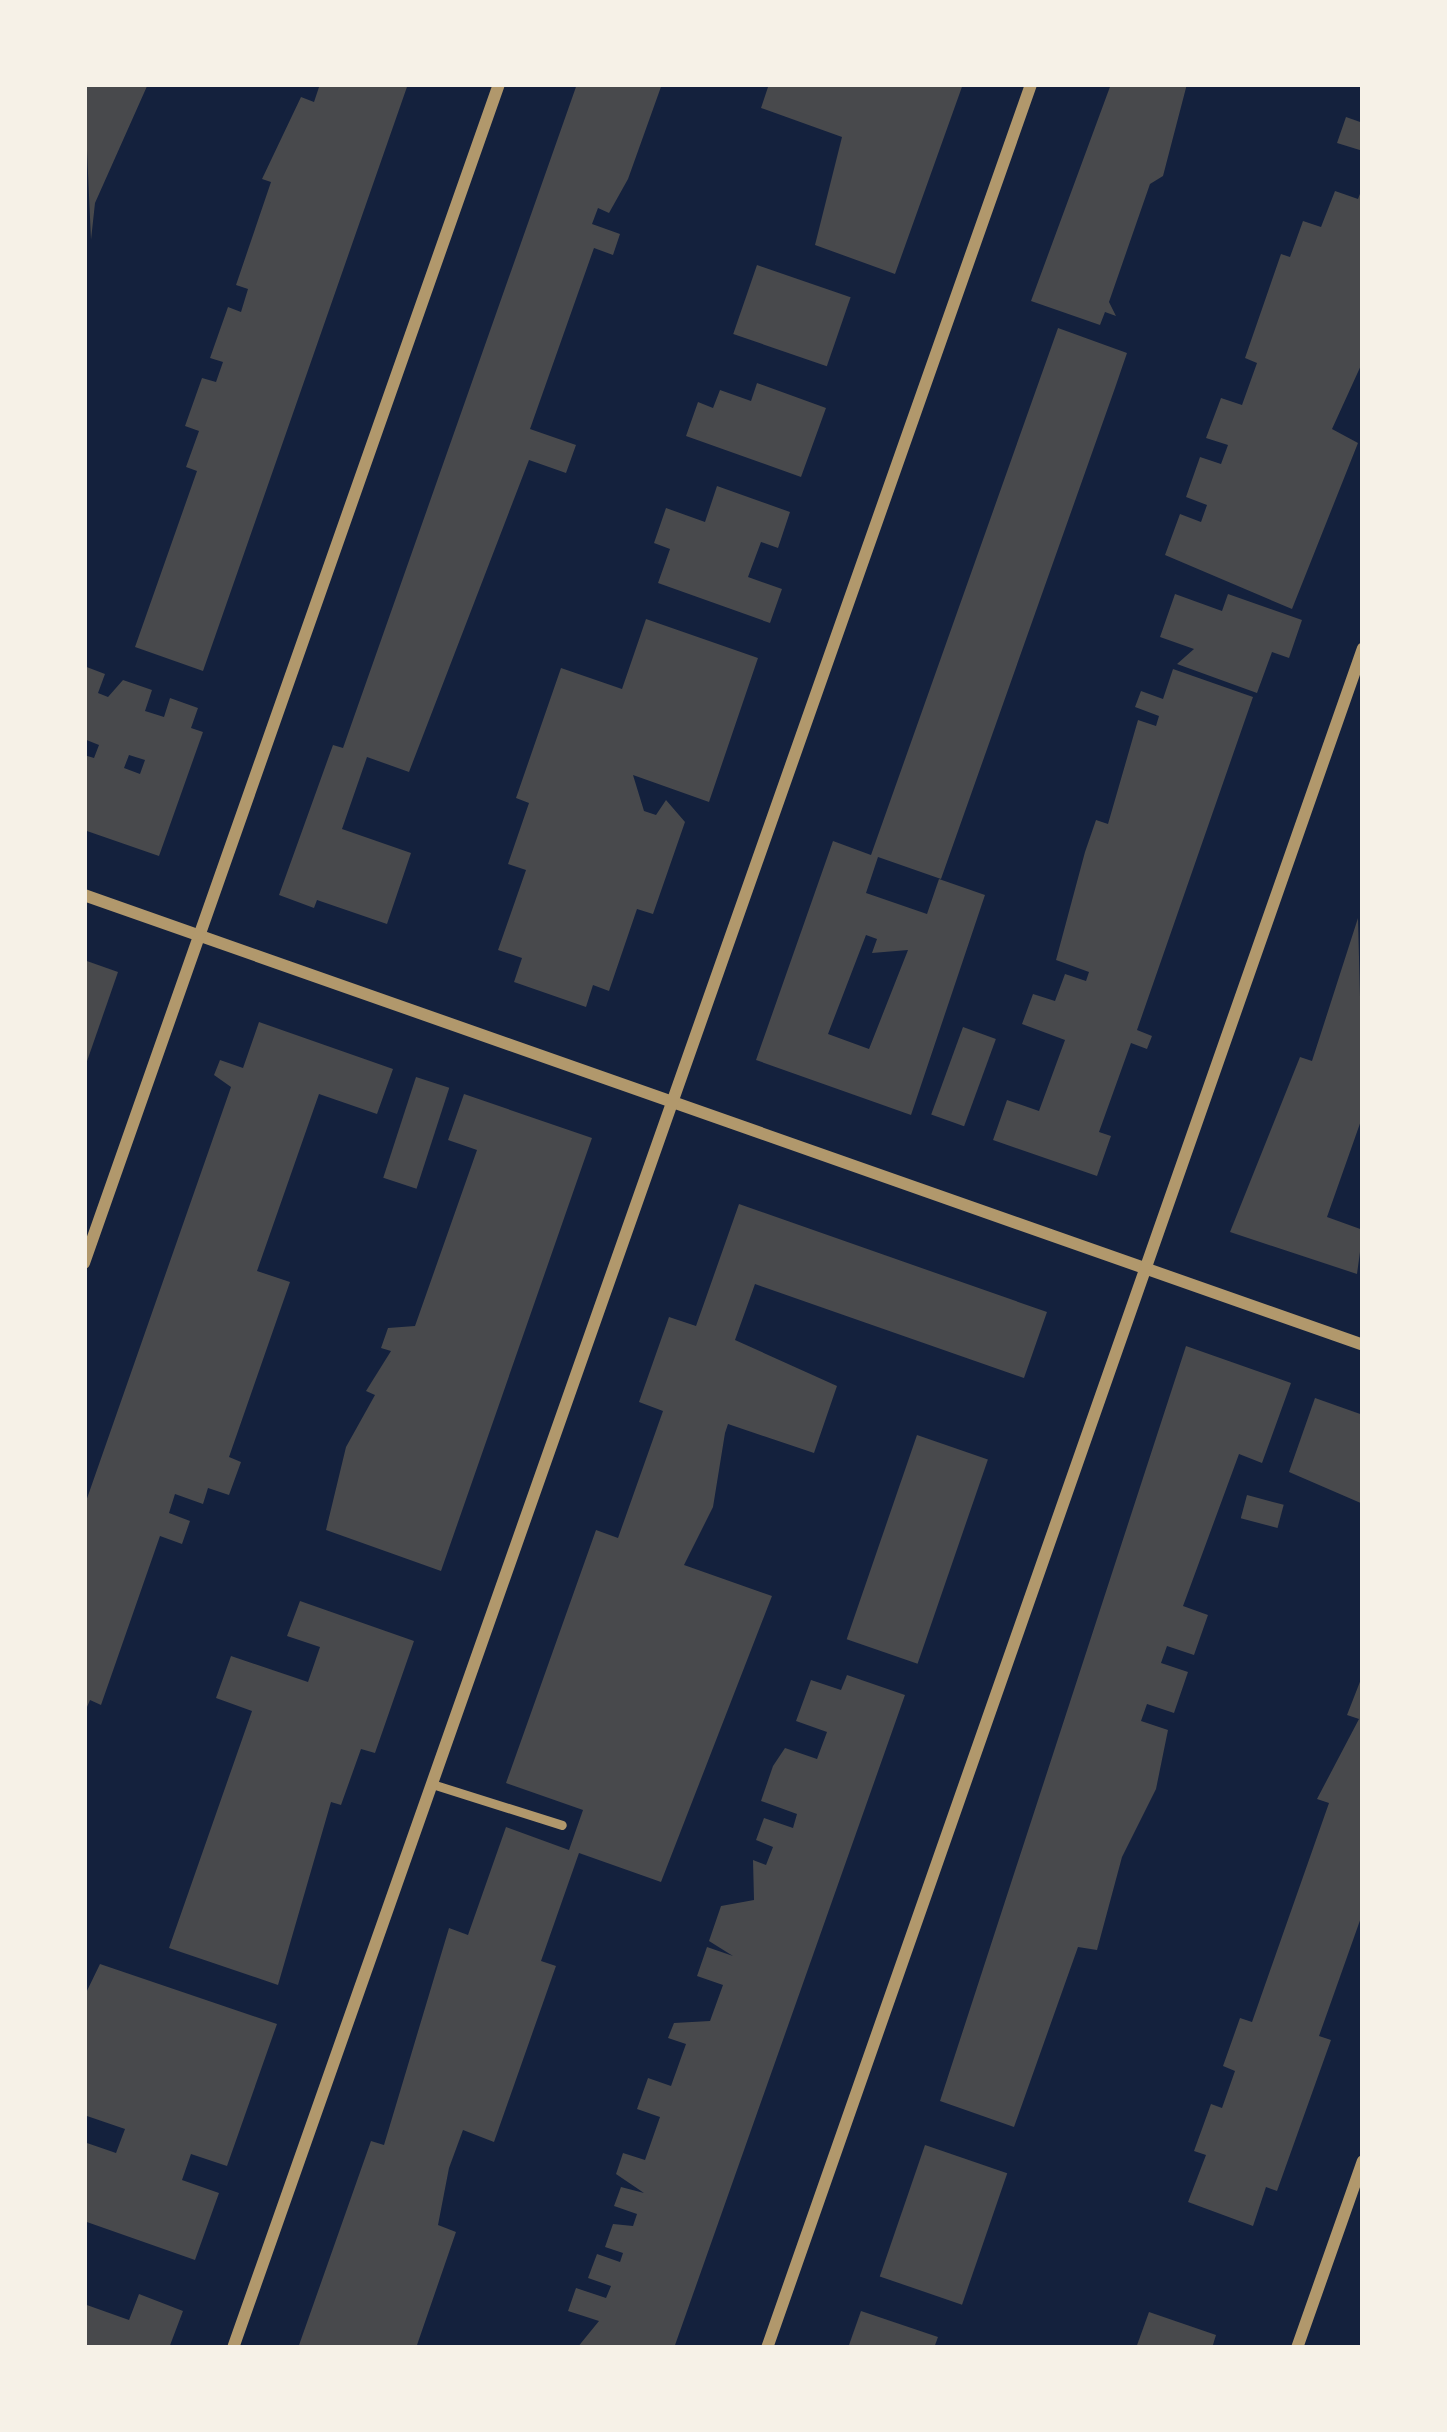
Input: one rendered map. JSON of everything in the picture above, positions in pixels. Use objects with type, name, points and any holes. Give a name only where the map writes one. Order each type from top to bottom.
[{"type":"street","points":[[84,1263],[499,84]]},
{"type":"street","points":[[233,2348],[1031,84]]},
{"type":"street","points":[[767,2348],[1363,648]]},
{"type":"street","points":[[84,895],[1363,1345]]},
{"type":"street","points":[[1297,2348],[1363,2162]]},
{"type":"lane","points":[[432,1784],[562,1825]]},
{"type":"building","points":[[84,84],[148,84],[95,203],[91,240]]},
{"type":"building","points":[[320,84],[408,84],[203,671],[135,647],[197,471],[186,467],[199,431],[185,426],[202,378],[216,382],[223,362],[210,358],[228,307],[241,312],[248,289],[236,285],[271,182],[262,179],[301,97],[314,102]]},
{"type":"building","points":[[577,84],[662,84],[628,179],[609,213],[598,208],[592,224],[620,234],[613,255],[594,248],[530,429],[576,445],[566,473],[529,460],[409,772],[367,757],[342,829],[411,853],[387,924],[317,900],[314,908],[279,895],[333,745],[343,748]]},
{"type":"building","points":[[769,84],[963,84],[895,274],[815,245],[842,137],[761,108]]},
{"type":"building","points":[[1111,84],[1187,84],[1163,176],[1150,184],[1109,302],[1116,316],[1105,312],[1100,325],[1031,301]]},
{"type":"building","points":[[1346,117],[1363,123],[1363,151],[1337,143]]},
{"type":"building","points":[[1363,186],[1363,361],[1332,429],[1358,443],[1292,609],[1165,555],[1180,514],[1201,522],[1207,505],[1186,497],[1200,457],[1221,464],[1228,445],[1206,438],[1221,398],[1242,405],[1257,363],[1245,358],[1281,254],[1290,257],[1303,221],[1321,227],[1335,191],[1358,199]]},
{"type":"building","points":[[757,265],[851,297],[827,366],[733,334]]},
{"type":"building","points":[[1058,328],[1127,353],[941,879],[878,857],[866,893],[927,914],[939,879],[985,895],[911,1115],[756,1060],[833,841],[871,855]],"holes":[[[866,935],[877,939],[872,953],[908,950],[869,1049],[828,1034]]]},
{"type":"building","points":[[757,383],[826,408],[801,477],[686,436],[698,402],[713,408],[720,390],[751,401]]},
{"type":"building","points":[[717,486],[790,512],[778,548],[761,542],[748,577],[782,589],[770,623],[658,583],[670,549],[654,543],[666,508],[705,522]]},
{"type":"building","points":[[1175,594],[1222,611],[1228,594],[1302,620],[1289,658],[1272,652],[1257,693],[1177,664],[1194,649],[1160,637]]},
{"type":"building","points":[[646,619],[758,658],[709,802],[633,775],[644,811],[656,815],[666,800],[685,822],[653,914],[637,909],[609,991],[593,985],[586,1007],[514,982],[522,958],[498,950],[526,870],[508,864],[529,803],[516,798],[561,668],[622,689]]},
{"type":"building","points":[[84,666],[105,674],[98,693],[108,697],[123,680],[152,690],[145,711],[164,717],[170,698],[198,708],[191,728],[203,732],[159,856],[84,830],[84,755],[94,758],[99,745],[84,739]],"holes":[[[129,755],[145,760],[140,774],[124,768]]]},
{"type":"building","points":[[1173,669],[1253,697],[1137,1030],[1152,1036],[1147,1049],[1131,1043],[1099,1132],[1111,1136],[1097,1176],[993,1140],[1007,1100],[1039,1111],[1065,1040],[1022,1024],[1033,994],[1055,1001],[1065,974],[1086,981],[1089,972],[1056,960],[1085,852],[1096,820],[1108,824],[1138,720],[1156,726],[1159,716],[1135,707],[1141,691],[1163,699]]},
{"type":"building","points":[[1358,918],[1363,1115],[1327,1217],[1363,1230],[1357,1274],[1230,1232],[1300,1057],[1312,1061]]},
{"type":"building","points":[[84,960],[118,972],[85,1067],[84,1067]]},
{"type":"building","points":[[259,1022],[393,1069],[377,1114],[319,1094],[257,1271],[290,1282],[229,1457],[241,1462],[229,1495],[208,1488],[203,1504],[175,1494],[169,1513],[190,1521],[182,1544],[160,1536],[101,1705],[90,1700],[84,1714],[84,1507],[231,1087],[214,1075],[220,1060],[243,1068]]},
{"type":"building","points":[[963,1027],[996,1039],[964,1126],[931,1114]]},
{"type":"building","points":[[416,1077],[449,1088],[417,1189],[383,1178]]},
{"type":"building","points":[[464,1094],[592,1138],[441,1571],[326,1530],[346,1447],[375,1395],[366,1391],[391,1351],[381,1348],[388,1328],[415,1326],[477,1150],[448,1140]]},
{"type":"building","points":[[739,1204],[1047,1312],[1024,1378],[755,1284],[735,1340],[837,1386],[814,1453],[728,1424],[713,1507],[684,1565],[772,1596],[661,1882],[579,1853],[541,1961],[556,1966],[494,2142],[463,2130],[449,2168],[438,2225],[456,2232],[416,2348],[298,2348],[371,2141],[384,2145],[449,1928],[468,1935],[506,1827],[569,1850],[583,1810],[506,1783],[596,1530],[618,1538],[663,1411],[639,1402],[669,1317],[696,1326]]},
{"type":"building","points":[[1186,1346],[1291,1383],[1262,1463],[1239,1454],[1183,1606],[1208,1615],[1194,1655],[1167,1646],[1161,1663],[1188,1672],[1174,1713],[1147,1704],[1141,1721],[1168,1730],[1156,1789],[1122,1857],[1097,1950],[1078,1947],[1014,2127],[940,2101]]},
{"type":"building","points":[[1315,1398],[1363,1415],[1363,1504],[1289,1472]]},
{"type":"building","points":[[917,1435],[988,1459],[918,1664],[847,1639]]},
{"type":"building","points":[[1247,1495],[1284,1505],[1277,1528],[1241,1518]]},
{"type":"building","points":[[300,1601],[414,1641],[375,1753],[361,1749],[341,1805],[331,1802],[278,1985],[169,1948],[252,1711],[216,1698],[231,1656],[308,1682],[320,1647],[287,1636]]},
{"type":"building","points":[[1363,1674],[1363,1912],[1319,2036],[1331,2040],[1277,2191],[1266,2187],[1253,2226],[1188,2202],[1206,2155],[1194,2151],[1211,2104],[1222,2108],[1235,2071],[1223,2066],[1240,2018],[1252,2022],[1329,1803],[1317,1799],[1359,1719],[1347,1715]]},
{"type":"building","points":[[847,1675],[905,1695],[674,2348],[577,2348],[599,2321],[568,2311],[576,2288],[606,2298],[611,2286],[588,2278],[597,2254],[620,2262],[623,2253],[605,2247],[613,2224],[633,2226],[637,2214],[614,2206],[621,2187],[644,2193],[616,2174],[623,2153],[645,2160],[660,2117],[637,2109],[648,2078],[671,2086],[686,2044],[668,2038],[674,2023],[710,2021],[723,1985],[697,1976],[707,1947],[733,1956],[709,1941],[721,1906],[754,1900],[753,1860],[766,1865],[773,1847],[756,1840],[764,1818],[793,1828],[797,1814],[761,1801],[773,1766],[785,1748],[817,1759],[827,1732],[796,1721],[811,1680],[841,1690]]},
{"type":"building","points":[[100,1964],[277,2024],[227,2166],[191,2154],[182,2180],[219,2193],[195,2260],[84,2221],[84,2142],[116,2153],[125,2129],[84,2115],[84,1997]]},
{"type":"building","points":[[925,2145],[1007,2173],[962,2305],[880,2276]]},
{"type":"building","points":[[139,2294],[183,2311],[169,2348],[84,2348],[84,2304],[129,2320]]},
{"type":"building","points":[[861,2311],[938,2337],[934,2348],[849,2345]]},
{"type":"building","points":[[1149,2312],[1216,2335],[1212,2348],[1136,2348]]}]
